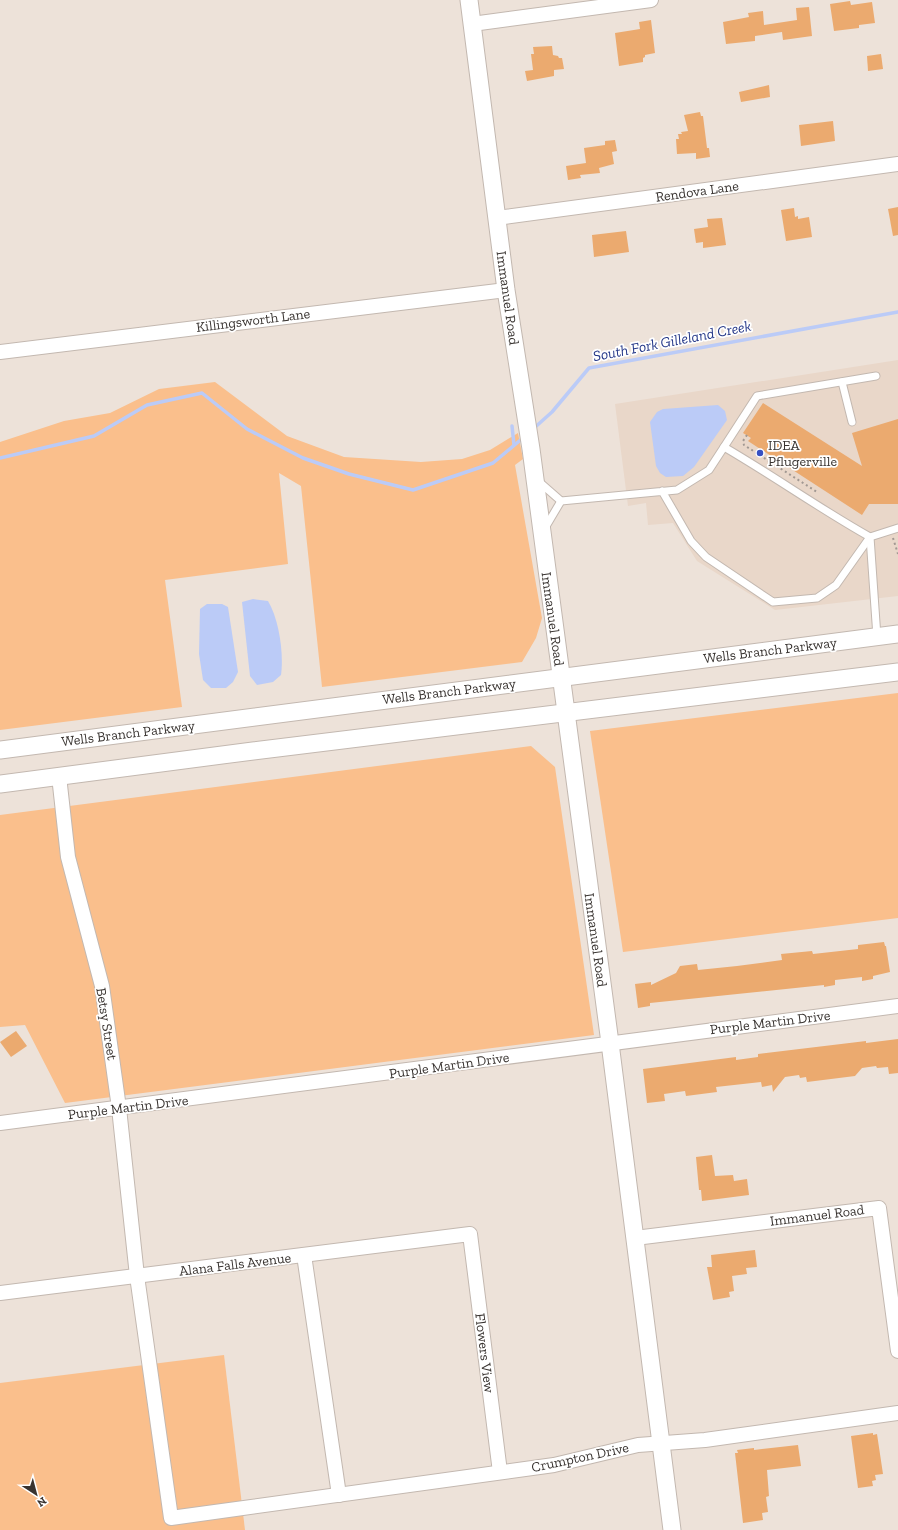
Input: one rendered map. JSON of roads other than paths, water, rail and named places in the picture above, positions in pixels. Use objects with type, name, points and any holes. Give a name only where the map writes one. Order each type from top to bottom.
[{"type":"street","name":"Immanuel Road","points":[[469,0],[506,290],[531,449],[541,534],[610,1043],[672,1530]]},
{"type":"street","points":[[472,24],[651,0]]},
{"type":"street","name":"Rendova Lane","points":[[497,218],[898,164]]},
{"type":"street","name":"Killingsworth Lane","points":[[0,352],[506,290]]},
{"type":"street","name":"Wells Branch Parkway","points":[[0,750],[561,676],[898,634]]},
{"type":"street","points":[[0,784],[566,712],[898,672]]},
{"type":"street","name":"Betsy Street","points":[[59,776],[68,856],[102,986],[119,1108],[137,1276],[171,1518],[339,1495]]},
{"type":"street","name":"Purple Martin Drive","points":[[0,1123],[898,1006]]},
{"type":"street","name":"Immanuel Road","points":[[635,1238],[879,1208],[898,1352]]},
{"type":"street","name":"Alana Falls Avenue","points":[[0,1293],[470,1234]]},
{"type":"street","name":"Flowers View","points":[[470,1234],[500,1472]]},
{"type":"street","points":[[304,1255],[339,1495]]},
{"type":"street","points":[[661,1443],[705,1440],[898,1413]]},
{"type":"street","name":"Crumpton Drive","points":[[339,1495],[554,1465],[638,1445],[661,1443]]},
{"type":"lane","points":[[534,478],[561,501],[677,490],[709,470],[757,396],[876,376]]},
{"type":"lane","points":[[842,382],[852,422]]},
{"type":"lane","points":[[724,447],[762,469],[828,512],[870,537]]},
{"type":"lane","points":[[662,491],[691,540],[706,557],[773,602],[817,598],[836,585],[870,537],[898,528]]},
{"type":"lane","points":[[541,534],[561,501]]},
{"type":"lane","points":[[870,537],[877,636]]},
{"type":"water","points":[[718,405],[725,411],[727,420],[694,467],[683,476],[666,477],[660,473],[656,466],[650,422],[657,412],[663,409]]},
{"type":"water","points":[[253,599],[268,601],[272,608],[278,627],[282,657],[281,675],[273,682],[257,685],[250,676],[242,602]]},
{"type":"water","points":[[207,604],[222,604],[228,607],[238,672],[233,682],[226,688],[211,688],[203,680],[199,654],[200,609]]},
{"type":"waterway","name":"South Fork Gilleland Creek","points":[[533,429],[552,412],[589,368],[898,312]]},
{"type":"waterway","name":"South Fork Gilleland Creek","points":[[0,458],[94,436],[147,405],[202,393],[247,429],[303,458],[349,474],[413,490],[493,463],[524,437]]},
{"type":"waterway","points":[[512,426],[514,445]]},
{"type":"place","name":"IDEA Pflugerville","points":[[760,453]]}]
